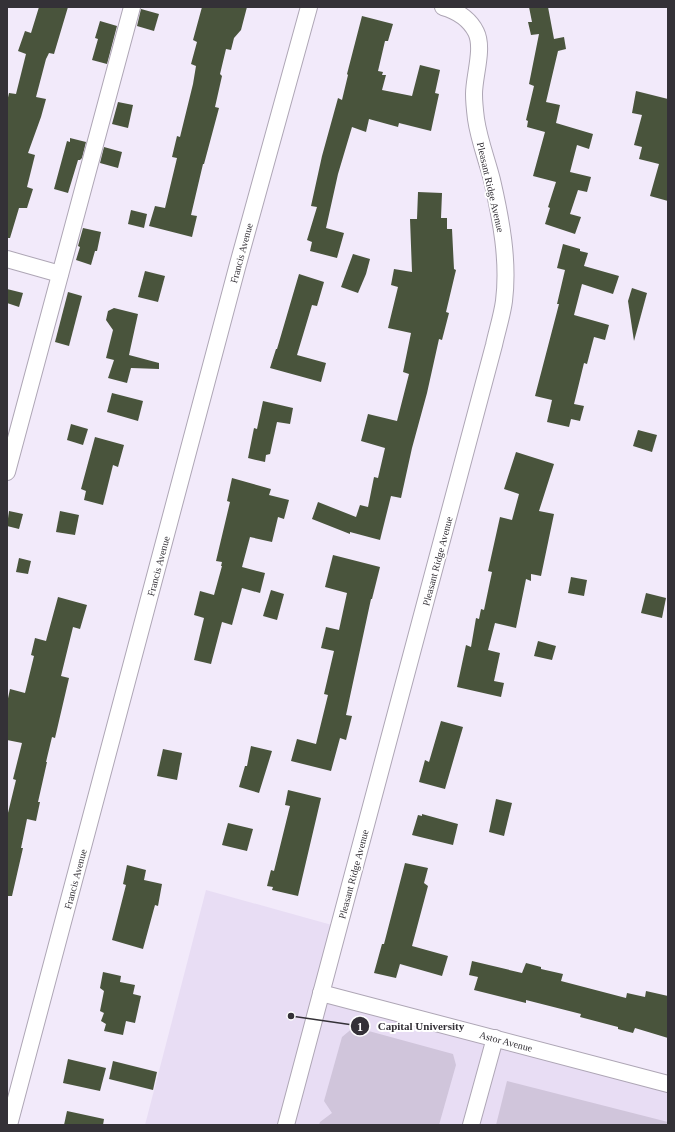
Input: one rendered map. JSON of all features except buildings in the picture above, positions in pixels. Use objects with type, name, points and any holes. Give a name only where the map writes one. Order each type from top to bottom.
[{"type":"street","points":[[7,472],[132,7]]},
{"type":"street","name":"Francis Avenue","points":[[9,1125],[308,7]]},
{"type":"street","name":"Pleasant Ridge Avenue","points":[[286,1125],[494,345],[504,300],[505,262],[501,222],[476,119],[474,94],[480,50],[479,41],[476,31],[464,16],[443,7]]},
{"type":"street","points":[[7,259],[60,274]]},
{"type":"street","name":"Astor Avenue","points":[[321,993],[668,1084]]},
{"type":"street","points":[[471,1125],[495,1038]]},
{"type":"shaded area","points":[[206,890],[339,927],[321,993],[668,1084],[668,1125],[145,1125]]},
{"type":"shaded area","points":[[354,1027],[453,1054],[456,1065],[439,1125],[319,1125],[320,1122],[332,1113],[324,1101],[342,1037]]},
{"type":"shaded area","points":[[507,1081],[668,1122],[668,1125],[496,1125]]},
{"type":"place","name":"Capital University","points":[[291,1016]]}]
